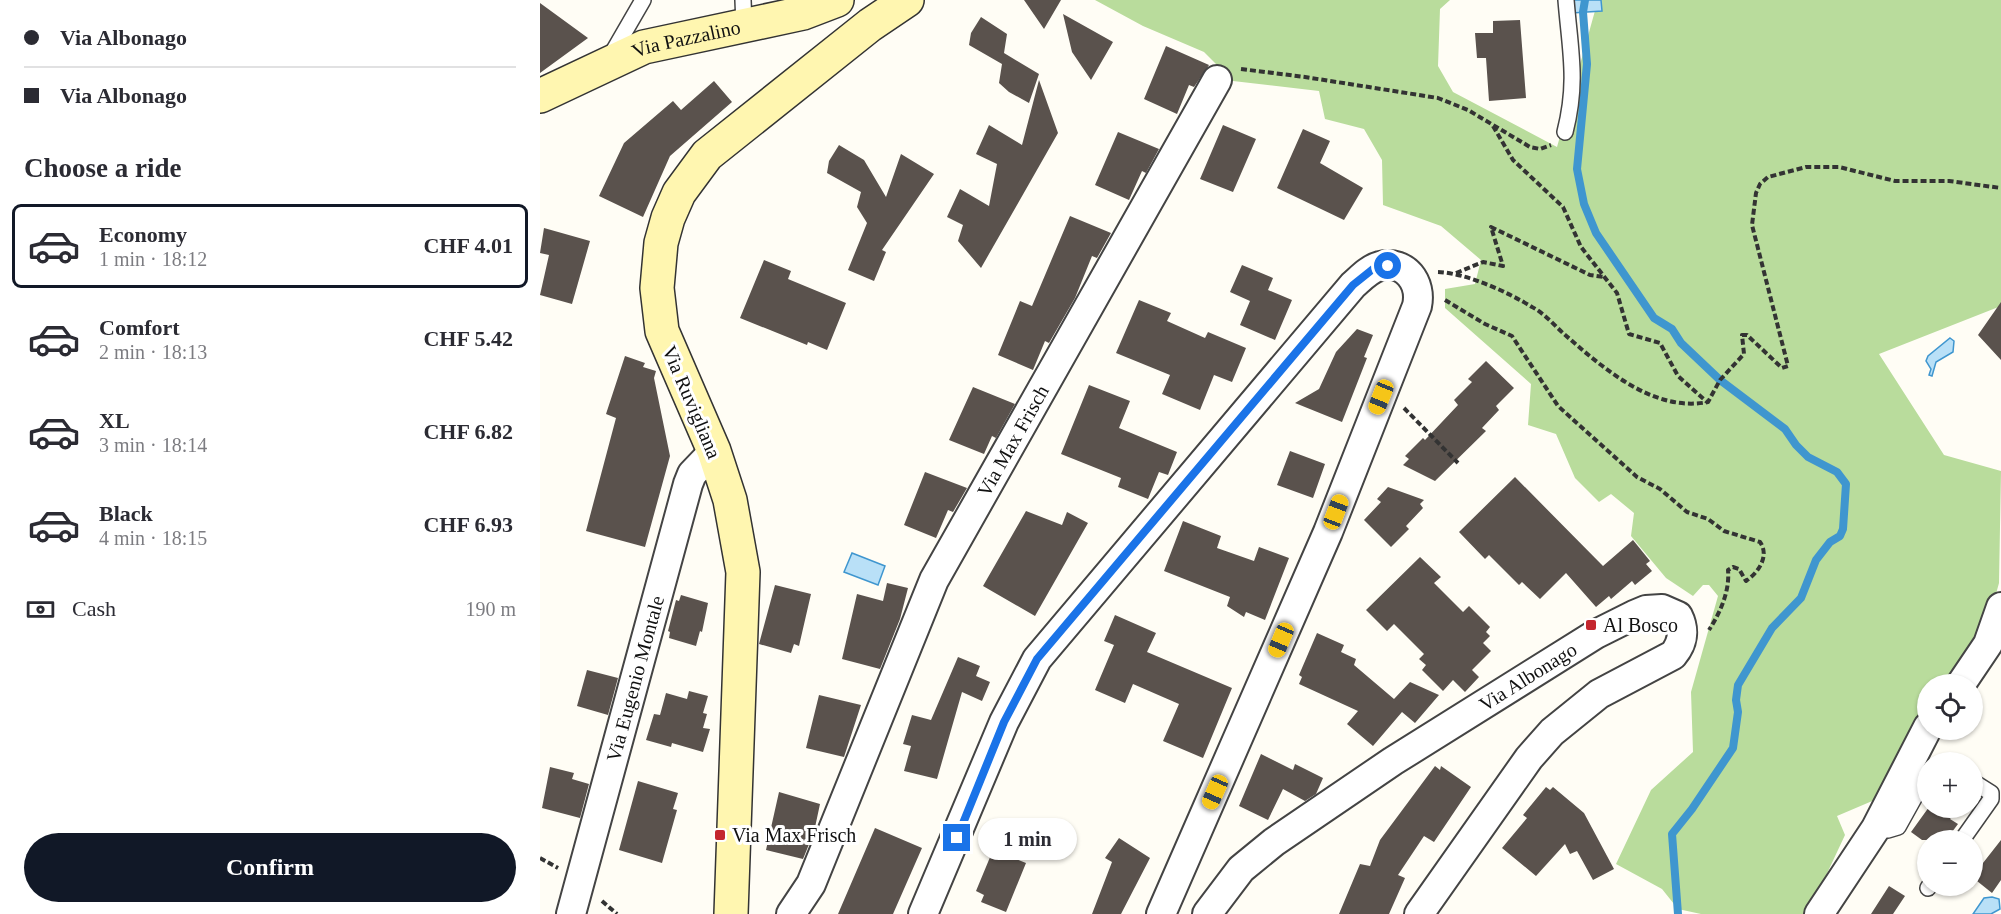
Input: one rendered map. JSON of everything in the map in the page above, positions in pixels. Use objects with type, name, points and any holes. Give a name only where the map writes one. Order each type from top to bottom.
[{"type":"main road","name":"Via Pazzalino","points":[[540,96],[644,47],[743,12],[803,13],[837,0]]},
{"type":"main road","name":"Via Ruvigliana","points":[[731,914],[743,572],[730,500],[714,451],[662,331],[657,265],[668,218],[691,174],[714,148],[870,25],[907,0]]},
{"type":"street","name":"Via Max Frisch","points":[[791,914],[811,884],[934,580],[1217,80]]},
{"type":"street","points":[[923,914],[1004,722],[1037,659],[1353,285],[1365,274],[1380,266],[1411,280],[1417,306],[1328,532],[1161,914]]},
{"type":"street","name":"Via Eugenio Montale","points":[[571,914],[688,484],[693,474],[714,451]]},
{"type":"street","points":[[1968,674],[1988,644],[2001,607]]},
{"type":"street","name":"Via Albonago","points":[[1207,914],[1241,869],[1274,842],[1394,761],[1588,639],[1634,615],[1655,608],[1671,611],[1678,616],[1683,632],[1673,655],[1599,694],[1552,732],[1528,758],[1419,914]]},
{"type":"street","points":[[1819,914],[1876,828],[1921,740]]},
{"type":"lane","points":[[606,63],[643,0]]},
{"type":"lane","points":[[1565,132],[1573,101],[1574,65],[1566,0]]},
{"type":"lane","points":[[1969,830],[1996,797],[1983,788]]},
{"type":"lane","points":[[1876,828],[1888,830],[1898,827],[1917,793]]},
{"type":"path","points":[[1217,80],[1225,68],[1438,98],[1468,110],[1515,140],[1540,149],[1558,141],[1565,132]]},
{"type":"path","points":[[1491,124],[1513,160],[1563,207],[1581,247],[1617,292],[1629,334],[1660,343],[1678,376],[1708,402]]},
{"type":"path","points":[[1456,273],[1533,307],[1597,363],[1651,395],[1689,406],[1708,402],[1720,380],[1744,354],[1742,335],[1747,335],[1782,368],[1788,366],[1752,225],[1756,193],[1760,184],[1768,177],[1806,167],[1839,166],[1895,182],[1949,181],[2001,188]]},
{"type":"path","points":[[1411,280],[1456,273],[1483,262],[1503,266],[1491,227],[1590,275],[1605,277]]},
{"type":"path","points":[[1411,280],[1485,324],[1512,336],[1558,406],[1637,477],[1660,489],[1687,512],[1708,519],[1724,531],[1760,542],[1764,550],[1761,567],[1746,581],[1739,568],[1733,567],[1728,570],[1729,581],[1718,616],[1704,637]]},
{"type":"path","points":[[1385,388],[1458,463]]},
{"type":"green space","points":[[1095,0],[1450,0],[1440,9],[1438,66],[1453,92],[1557,147],[1598,0],[2001,0],[2001,306],[1879,354],[1944,455],[2001,471],[1999,583],[1991,612],[1957,674],[1917,674],[1917,735],[1884,796],[1837,816],[1845,835],[1808,914],[1701,914],[1678,909],[1662,889],[1616,864],[1651,790],[1693,752],[1691,692],[1718,596],[1709,585],[1703,585],[1693,596],[1666,578],[1631,536],[1634,513],[1611,494],[1599,502],[1575,478],[1556,434],[1528,425],[1531,384],[1445,308],[1445,289],[1475,284],[1481,260],[1441,226],[1383,205],[1382,160],[1364,129],[1325,119],[1319,91],[1233,81],[1204,52],[1143,26]]},
{"type":"water","points":[[1572,0],[1601,0],[1602,11],[1572,13]]},
{"type":"water","points":[[1950,338],[1954,341],[1953,352],[1936,362],[1932,376],[1929,375],[1931,369],[1926,361],[1928,356]]},
{"type":"water","points":[[852,553],[885,566],[878,585],[844,572]]},
{"type":"water","points":[[1984,898],[1999,899],[2000,909],[1991,914],[1973,914]]},
{"type":"building","points":[[1024,0],[1061,0],[1044,29]]},
{"type":"building","points":[[540,3],[588,38],[540,73]]},
{"type":"building","points":[[1063,14],[1113,42],[1091,80],[1072,52]]},
{"type":"building","points":[[981,17],[1007,34],[1004,53],[1039,74],[1029,103],[1009,92],[999,83],[1002,64],[969,45],[971,33]]},
{"type":"building","points":[[1520,20],[1526,98],[1489,101],[1486,58],[1477,58],[1475,33],[1493,33],[1493,21]]},
{"type":"building","points":[[1166,46],[1209,65],[1194,87],[1189,85],[1177,114],[1144,99]]},
{"type":"building","points":[[1039,80],[1058,133],[981,268],[958,241],[963,225],[947,217],[960,189],[989,206],[997,164],[976,154],[989,125],[1022,145]]},
{"type":"building","points":[[714,81],[732,102],[670,156],[643,217],[599,196],[624,143],[673,101],[681,110]]},
{"type":"building","points":[[1223,125],[1256,139],[1233,192],[1200,179]]},
{"type":"building","points":[[1303,129],[1330,141],[1320,163],[1363,188],[1344,220],[1277,188]]},
{"type":"building","points":[[1118,132],[1159,149],[1146,173],[1142,171],[1129,200],[1095,185]]},
{"type":"building","points":[[839,145],[864,160],[886,197],[901,154],[934,174],[882,250],[886,252],[874,281],[848,270],[867,223],[857,207],[861,192],[827,173],[829,161]]},
{"type":"building","points":[[1070,216],[1111,233],[1097,258],[1092,256],[1075,298],[1049,343],[1045,341],[1033,370],[998,355],[1020,301],[1032,306]]},
{"type":"building","points":[[544,228],[590,241],[572,304],[540,295],[549,255],[540,253]]},
{"type":"building","points":[[764,260],[791,271],[788,279],[846,303],[827,350],[808,342],[807,345],[740,318]]},
{"type":"building","points":[[1242,265],[1273,278],[1268,290],[1292,300],[1275,340],[1240,325],[1250,301],[1230,292]]},
{"type":"building","points":[[1139,300],[1171,313],[1167,321],[1205,338],[1208,332],[1246,348],[1232,382],[1214,375],[1200,410],[1162,394],[1170,375],[1116,353]]},
{"type":"building","points":[[2001,302],[2001,360],[1978,335]]},
{"type":"building","points":[[1357,329],[1373,335],[1364,357],[1367,358],[1342,422],[1295,403],[1319,389],[1336,352]]},
{"type":"building","points":[[625,356],[645,363],[643,367],[656,371],[654,378],[670,456],[645,547],[586,531],[616,418],[606,414]]},
{"type":"building","points":[[1486,361],[1514,388],[1496,406],[1499,410],[1482,428],[1486,431],[1435,481],[1403,465],[1409,459],[1405,456],[1423,438],[1425,440],[1458,405],[1454,400],[1472,382],[1468,379]]},
{"type":"building","points":[[1089,385],[1130,401],[1119,428],[1177,452],[1168,475],[1159,472],[1148,499],[1118,487],[1121,478],[1061,454]]},
{"type":"building","points":[[973,387],[1015,404],[996,438],[992,436],[984,454],[949,440]]},
{"type":"building","points":[[1290,451],[1325,464],[1313,498],[1277,485]]},
{"type":"building","points":[[925,472],[967,488],[953,512],[948,510],[936,538],[904,525]]},
{"type":"building","points":[[1515,477],[1603,566],[1633,540],[1650,561],[1646,564],[1652,571],[1635,585],[1632,581],[1611,599],[1609,596],[1596,607],[1566,573],[1540,599],[1522,582],[1519,585],[1489,555],[1485,559],[1459,532]]},
{"type":"building","points":[[1388,487],[1424,500],[1420,504],[1423,508],[1406,526],[1409,529],[1391,547],[1364,520],[1381,502],[1377,499]]},
{"type":"building","points":[[1026,511],[1062,525],[1067,512],[1088,523],[1035,616],[983,586]]},
{"type":"building","points":[[1183,521],[1221,536],[1217,548],[1254,561],[1259,547],[1289,558],[1265,620],[1246,612],[1244,617],[1227,606],[1230,597],[1164,571]]},
{"type":"building","points":[[1420,557],[1441,577],[1434,583],[1463,612],[1469,606],[1490,627],[1486,632],[1490,636],[1483,643],[1491,651],[1472,670],[1479,677],[1465,692],[1453,680],[1443,691],[1422,670],[1426,665],[1419,659],[1424,654],[1394,624],[1387,631],[1366,610]]},
{"type":"building","points":[[887,583],[908,588],[900,619],[880,669],[842,659],[857,594],[883,601]]},
{"type":"building","points":[[775,585],[811,594],[799,646],[794,644],[791,653],[759,644]]},
{"type":"building","points":[[681,595],[708,603],[702,632],[700,631],[696,646],[669,638],[670,632],[668,631],[676,600],[679,601]]},
{"type":"building","points":[[1115,615],[1156,633],[1147,652],[1232,688],[1203,758],[1163,741],[1179,704],[1133,684],[1125,703],[1095,690],[1114,645],[1104,641]]},
{"type":"building","points":[[1317,633],[1344,645],[1341,652],[1356,659],[1354,665],[1394,699],[1410,682],[1439,695],[1415,723],[1402,712],[1373,746],[1347,724],[1358,711],[1299,684],[1302,677],[1299,675]]},
{"type":"building","points":[[958,657],[980,666],[976,676],[990,682],[982,701],[962,692],[937,779],[904,771],[911,746],[903,744],[912,715],[931,720]]},
{"type":"building","points":[[587,670],[618,678],[608,715],[577,706]]},
{"type":"building","points":[[689,691],[708,696],[703,713],[707,714],[703,728],[710,729],[703,752],[672,743],[671,747],[646,740],[654,714],[660,715],[666,693],[687,699]]},
{"type":"building","points":[[819,695],[861,705],[844,757],[806,748]]},
{"type":"building","points":[[1261,754],[1293,770],[1295,764],[1323,778],[1316,794],[1305,801],[1283,789],[1268,820],[1239,806]]},
{"type":"building","points":[[1435,766],[1440,770],[1441,766],[1471,787],[1434,842],[1424,836],[1398,875],[1405,878],[1389,914],[1339,914],[1360,864],[1370,866],[1380,840]]},
{"type":"building","points":[[550,767],[574,773],[572,779],[589,784],[580,818],[542,808]]},
{"type":"building","points":[[638,781],[678,793],[673,809],[677,810],[662,863],[619,850]]},
{"type":"building","points":[[1546,787],[1550,790],[1553,787],[1584,813],[1614,869],[1593,880],[1577,851],[1570,854],[1565,844],[1536,876],[1502,848],[1527,818],[1523,815]]},
{"type":"building","points":[[779,792],[820,804],[814,832],[803,859],[766,850]]},
{"type":"building","points":[[1921,818],[1951,818],[1958,824],[1954,830],[1917,830],[1917,836],[1911,832]]},
{"type":"building","points":[[875,828],[922,848],[893,914],[838,914]]},
{"type":"building","points":[[1119,838],[1150,858],[1121,914],[1092,914],[1112,862],[1105,858]]},
{"type":"building","points":[[2001,840],[2001,880],[1992,893],[1983,886],[1983,863]]},
{"type":"building","points":[[993,850],[1026,863],[1006,912],[981,902],[984,895],[976,891]]},
{"type":"building","points":[[1889,886],[1905,896],[1893,914],[1871,914]]},
{"type":"waterway","points":[[1585,0],[1583,12],[1587,64],[1577,169],[1584,204],[1596,233],[1654,318],[1672,329],[1681,343],[1720,380],[1785,429],[1808,457],[1837,472],[1846,484],[1843,529],[1840,536],[1830,542],[1816,560],[1801,598],[1772,628],[1738,685],[1736,700],[1738,712],[1733,748],[1692,809],[1672,834],[1678,914]]},
{"type":"place","name":"Al Bosco","points":[[1591,625]]},
{"type":"place","name":"Via Max Frisch","points":[[720,835]]},
{"type":"route","points":[[957,838],[1004,722],[1020,687],[1037,659],[1353,285],[1373,269],[1388,266]]}]
